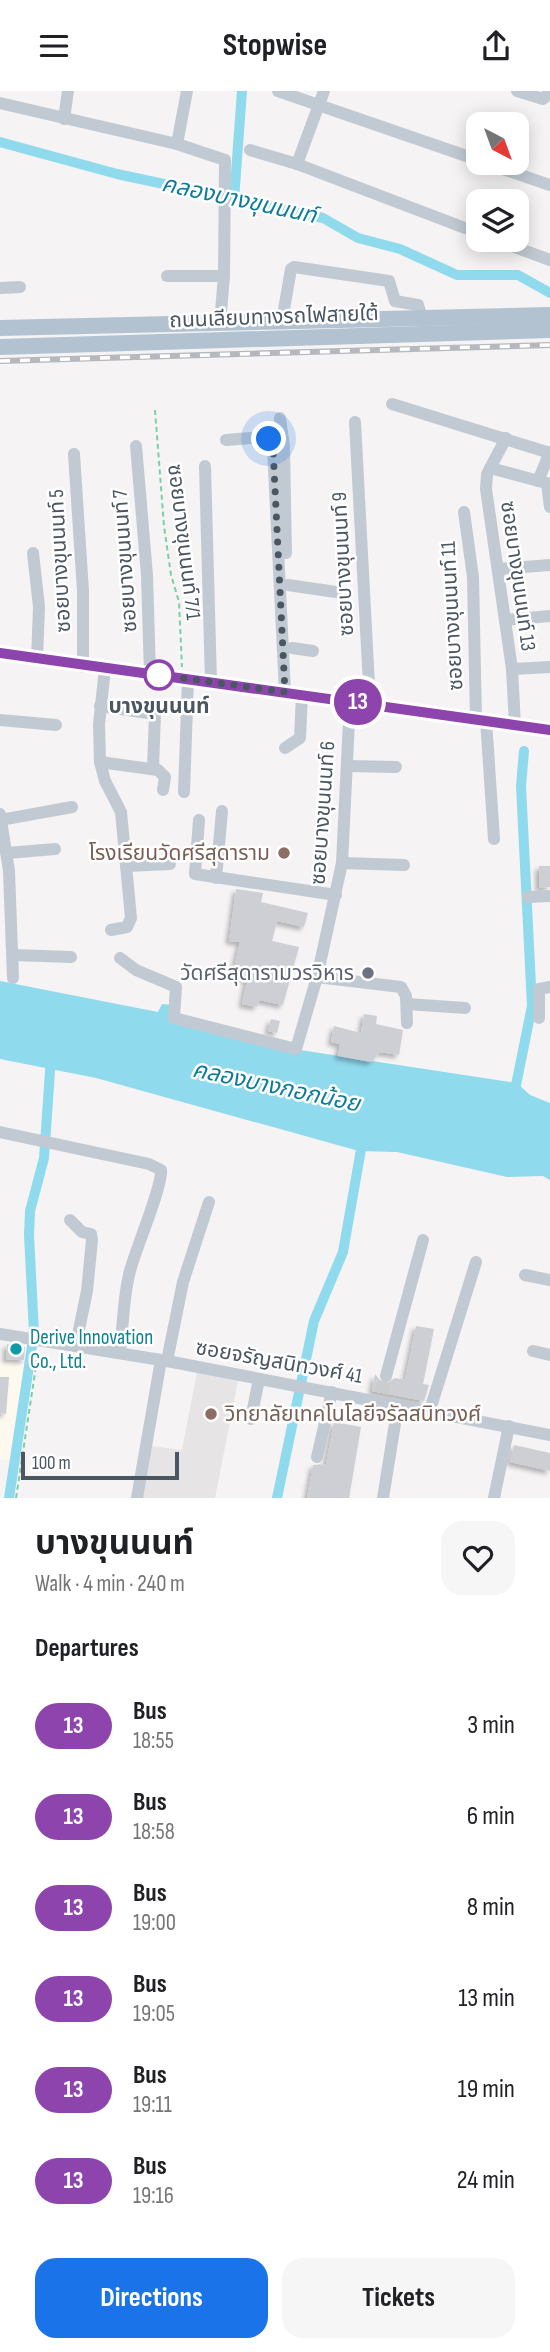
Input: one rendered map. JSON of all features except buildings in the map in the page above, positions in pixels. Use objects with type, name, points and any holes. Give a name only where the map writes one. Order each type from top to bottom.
[{"type":"main road","name":"ถนนเลียบทางรถไฟสายใต้","points":[[0,328],[550,315]]},
{"type":"main road","name":"ถนนเลียบทางรถไฟสายใต้","points":[[0,347],[550,330]]},
{"type":"street","points":[[64,118],[68,91]]},
{"type":"street","points":[[177,144],[187,91]]},
{"type":"street","points":[[278,91],[466,156]]},
{"type":"street","points":[[297,164],[324,91]]},
{"type":"street","points":[[517,91],[543,99],[550,92]]},
{"type":"street","points":[[0,103],[177,144],[225,160],[225,276],[220,323]]},
{"type":"street","points":[[250,150],[297,164],[466,228]]},
{"type":"street","points":[[520,175],[550,185]]},
{"type":"street","points":[[529,251],[549,257]]},
{"type":"street","points":[[282,321],[291,269],[294,267],[389,281],[395,301],[418,305],[422,318]]},
{"type":"street","points":[[167,276],[225,276]]},
{"type":"street","points":[[0,288],[20,287]]},
{"type":"street","points":[[392,404],[550,453],[545,483],[550,507]]},
{"type":"street","points":[[280,418],[284,447],[293,693]]},
{"type":"street","name":"ซอยบางขุนนนท์ 9","points":[[355,422],[370,704]]},
{"type":"street","points":[[226,440],[264,437],[269,439],[273,448],[293,693],[300,738],[285,748]]},
{"type":"street","name":"ซอยบางขุนนนท์ 13","points":[[506,438],[489,468],[486,489],[512,669],[515,725]]},
{"type":"street","name":"ซอยบางขุนนนท์ 7","points":[[136,446],[147,575],[150,674]]},
{"type":"street","name":"ซอยบางขุนนนท์ 5","points":[[74,454],[83,591],[83,667]]},
{"type":"street","points":[[205,466],[211,682]]},
{"type":"street","points":[[489,468],[545,483]]},
{"type":"street","name":"ซอยบางขุนนนท์ 11","points":[[464,512],[473,577],[481,719],[494,839]]},
{"type":"street","points":[[33,553],[39,607],[37,659]]},
{"type":"street","points":[[499,569],[550,565]]},
{"type":"street","points":[[288,585],[336,592]]},
{"type":"street","points":[[505,620],[550,616]]},
{"type":"street","points":[[292,648],[313,651]]},
{"type":"street","points":[[0,653],[83,667],[293,693],[550,730]]},
{"type":"street","points":[[512,669],[550,667]]},
{"type":"street","points":[[105,669],[100,706],[100,762],[105,781],[121,812],[131,924],[111,930]]},
{"type":"street","points":[[184,792],[185,679]]},
{"type":"street","name":"ซอยบางขุนนนท์ 6","points":[[120,958],[147,976],[176,987],[174,1018],[296,1048],[317,977],[342,863],[350,701]]},
{"type":"street","points":[[100,706],[155,714],[153,768]]},
{"type":"street","points":[[0,720],[57,725]]},
{"type":"street","points":[[100,762],[153,768],[163,772],[163,790]]},
{"type":"street","points":[[347,766],[396,767]]},
{"type":"street","points":[[13,978],[13,955],[6,932],[7,853],[0,818],[72,807]]},
{"type":"street","points":[[216,878],[222,811]]},
{"type":"street","points":[[199,820],[195,874],[337,895]]},
{"type":"street","points":[[7,853],[55,849]]},
{"type":"street","points":[[342,863],[404,865]]},
{"type":"street","points":[[126,866],[170,864]]},
{"type":"street","points":[[528,897],[550,896]]},
{"type":"street","points":[[13,955],[71,957]]},
{"type":"street","points":[[317,977],[401,988],[407,1004],[407,1023]]},
{"type":"street","points":[[540,1018],[540,989],[550,988]]},
{"type":"street","points":[[407,1004],[465,1008]]},
{"type":"street","points":[[0,1132],[149,1164],[161,1170],[161,1181],[139,1237],[128,1278],[120,1352]]},
{"type":"street","points":[[137,1498],[164,1360],[183,1282],[209,1202]]},
{"type":"street","points":[[70,1220],[82,1232],[91,1234],[92,1240],[88,1291],[76,1344]]},
{"type":"street","points":[[386,1376],[423,1240]]},
{"type":"street","points":[[430,1410],[476,1262]]},
{"type":"street","points":[[525,1275],[550,1280]]},
{"type":"street","name":"ซอยจรัญสนิทวงศ์ 41","points":[[0,1334],[76,1344],[332,1392],[380,1396],[398,1405],[550,1435]]},
{"type":"street","points":[[533,1351],[550,1355]]},
{"type":"street","points":[[251,1419],[259,1379]]},
{"type":"street","points":[[317,1457],[332,1392]]},
{"type":"street","points":[[383,1498],[398,1405]]},
{"type":"street","points":[[494,1498],[509,1426]]},
{"type":"path","name":"ซอยบางขุนนนท์ 7/1","points":[[155,410],[164,526],[171,575],[179,602],[185,679]]},
{"type":"path","points":[[16,1498],[40,1338]]},
{"type":"shaded area","points":[[0,1362],[24,1364],[14,1461],[0,1459]]},
{"type":"shaded area","name":"วิทยาลัยเทคโนโลยีจรัลสนิทวงศ์","points":[[197,1372],[238,1381],[215,1498],[139,1498],[150,1446],[182,1450]]},
{"type":"water","name":"คลองบางกอกน้อย","points":[[0,981],[158,1012],[162,1004],[171,1005],[170,1018],[300,1050],[517,1083],[530,1095],[550,1103],[550,1180],[543,1176],[507,1177],[397,1152],[359,1151],[96,1078],[0,1059]]},
{"type":"waterway","points":[[234,200],[242,91]]},
{"type":"waterway","name":"คลองบางขุนนนท์","points":[[0,142],[117,174],[323,218],[358,238],[400,249],[457,275],[518,275],[550,293]]},
{"type":"waterway","points":[[514,1095],[532,1006],[521,786],[524,751]]},
{"type":"waterway","points":[[9,1498],[34,1333],[30,1211],[44,1158],[51,1057]]},
{"type":"waterway","points":[[277,1498],[314,1321],[343,1252],[363,1138]]},
{"type":"tunnel","points":[[381,1393],[386,1376]]},
{"type":"railway","points":[[0,361],[550,345]]},
{"type":"bus line","name":"13","points":[[0,653],[83,667],[130,671],[550,730]]},
{"type":"place","name":"บางขุนนนท์","points":[[159,675]]},
{"type":"place","name":"โรงเรียนวัดศรีสุดาราม","points":[[284,853]]},
{"type":"place","name":"วัดศรีสุดารามวรวิหาร","points":[[368,973]]},
{"type":"place","name":"Derive Innovation Co., Ltd.","points":[[16,1349]]},
{"type":"place","name":"วิทยาลัยเทคโนโลยีจรัลสนิทวงศ์","points":[[211,1414]]},
{"type":"route","points":[[159,675],[285,692],[273,448],[269,439]]}]
